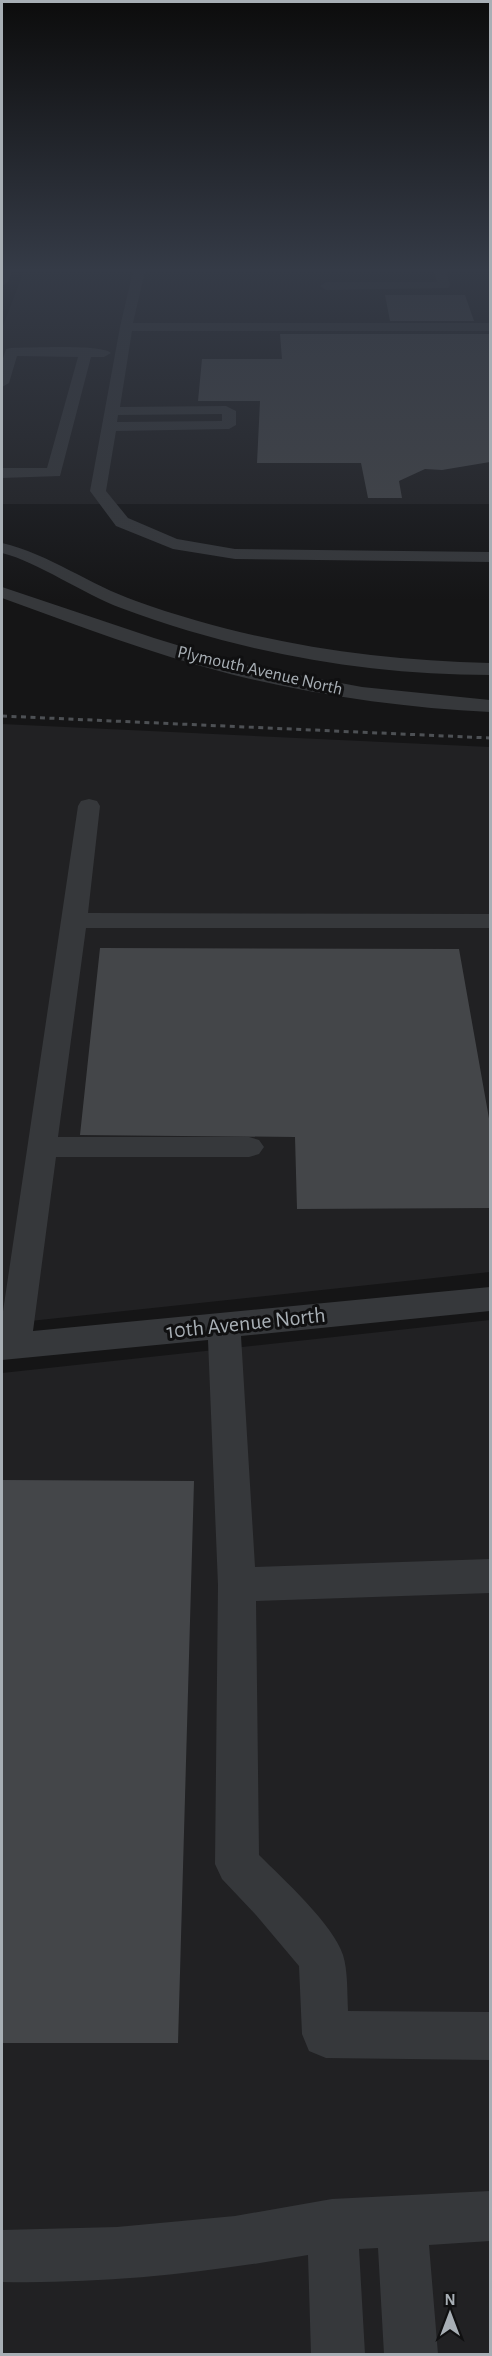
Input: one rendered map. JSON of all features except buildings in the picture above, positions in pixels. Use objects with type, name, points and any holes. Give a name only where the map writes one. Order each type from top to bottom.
[{"type":"street","points":[[2,473],[60,473],[80,381]]},
{"type":"street","points":[[117,381],[109,427],[94,474],[98,490],[122,522],[173,543],[235,554],[490,557]]},
{"type":"street","points":[[109,427],[229,425],[229,411],[226,410],[112,411]]},
{"type":"street","points":[[6,550],[129,605],[196,626],[282,646],[366,660],[490,669]]},
{"type":"street","name":"Plymouth Avenue North","points":[[2,592],[235,669],[363,694],[490,705]]},
{"type":"street","points":[[8,1347],[41,1147],[89,806]]},
{"type":"street","points":[[74,922],[90,920],[490,921]]},
{"type":"street","points":[[41,1147],[249,1147]]},
{"type":"street","name":"10th Avenue North","points":[[8,1347],[490,1299]]},
{"type":"street","points":[[224,1326],[237,1585],[237,1864],[272,1899],[321,1957],[326,2034],[490,2036]]},
{"type":"street","points":[[237,1585],[490,1576]]},
{"type":"street","points":[[2,2256],[117,2253],[235,2242],[332,2225],[490,2216]]},
{"type":"street","points":[[402,2220],[411,2355]]},
{"type":"street","points":[[332,2225],[338,2355]]},
{"type":"shaded area","points":[[2,381],[490,381],[490,504],[2,504]]},
{"type":"shaded area","points":[[2,724],[490,747],[490,1272],[2,1324]]},
{"type":"shaded area","points":[[490,1320],[490,2354],[2,2354],[2,1373]]},
{"type":"railway","points":[[2,716],[490,738]]}]
